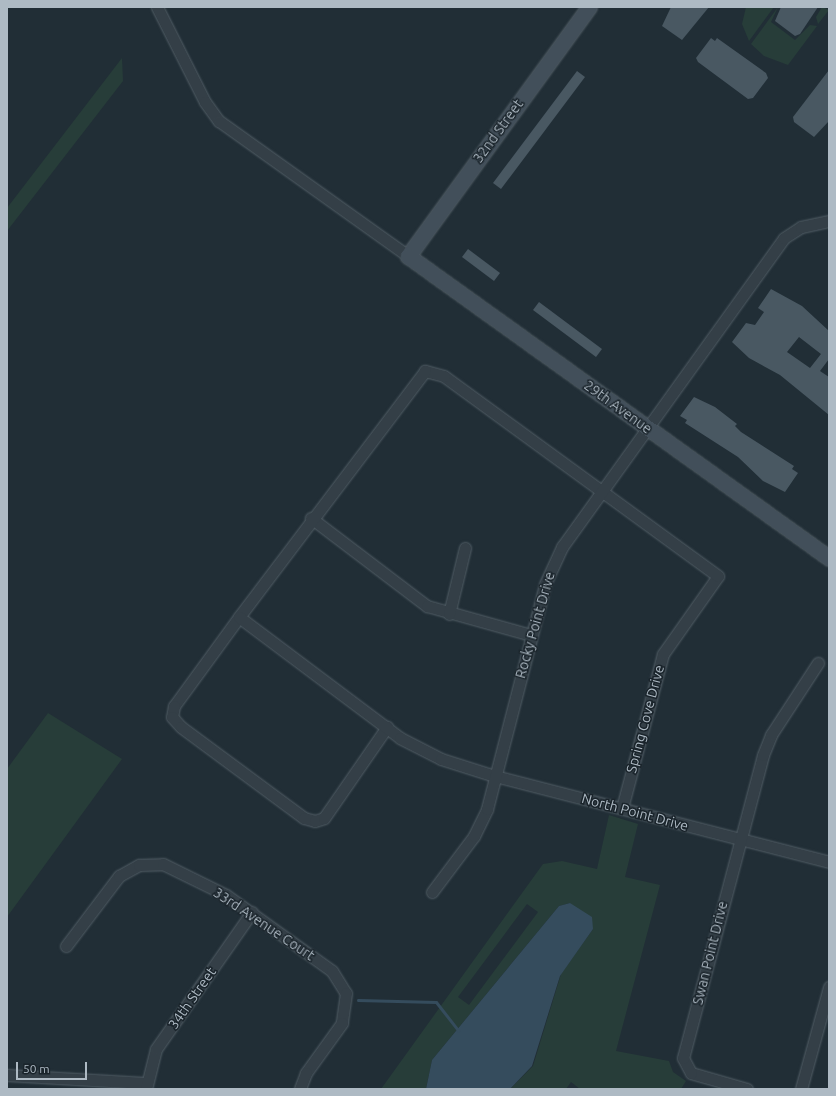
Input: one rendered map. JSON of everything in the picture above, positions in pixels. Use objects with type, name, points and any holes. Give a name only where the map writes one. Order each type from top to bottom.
[{"type":"street","points":[[157,7],[205,102],[219,121],[408,256]]},
{"type":"street","name":"32nd Street","points":[[408,256],[587,7]]},
{"type":"street","name":"Rocky Point Drive","points":[[432,892],[482,824],[531,634],[552,566],[601,491],[646,427],[784,238],[801,227],[829,221]]},
{"type":"street","name":"29th Avenue","points":[[408,256],[829,558]]},
{"type":"street","points":[[387,727],[324,818],[315,821],[304,818],[181,727],[172,717],[174,706],[311,518],[425,371],[444,376],[601,491]]},
{"type":"street","name":"Spring Cove Drive","points":[[601,491],[718,576],[663,654],[622,808]]},
{"type":"street","points":[[311,518],[414,597],[449,614],[531,634]]},
{"type":"street","points":[[449,614],[465,548]]},
{"type":"street","name":"North Point Drive","points":[[239,617],[414,747],[441,759],[495,776],[829,862]]},
{"type":"street","name":"Swan Point Drive","points":[[741,1088],[691,1073],[685,1067],[686,1045],[739,839],[771,735],[818,663]]},
{"type":"street","name":"33rd Avenue Court","points":[[66,946],[119,876],[150,862],[176,870],[252,912],[332,971],[346,993],[342,1023],[306,1073],[300,1089]]},
{"type":"street","name":"34th Street","points":[[145,1086],[156,1050],[252,912]]},
{"type":"street","points":[[801,1089],[829,988]]},
{"type":"street","points":[[7,1075],[145,1086]]},
{"type":"green space","points":[[746,7],[774,7],[749,41],[742,24]]},
{"type":"green space","points":[[778,7],[771,22],[795,40],[810,25],[817,26],[788,65],[764,56],[751,44]]},
{"type":"green space","points":[[822,7],[829,10],[818,24],[816,17]]},
{"type":"green space","points":[[122,58],[123,81],[7,231],[7,208]]},
{"type":"green space","points":[[48,713],[122,759],[7,917],[7,769]]},
{"type":"green space","points":[[609,815],[638,824],[625,877],[660,885],[616,1051],[669,1061],[673,1072],[686,1081],[681,1089],[580,1089],[571,1082],[566,1089],[510,1089],[533,1066],[561,974],[593,929],[570,903],[559,906],[432,1060],[426,1089],[381,1089],[543,864],[562,861],[597,869]],"holes":[[[527,904],[538,912],[469,1005],[458,997]]]},
{"type":"water","points":[[570,903],[592,917],[593,929],[560,976],[532,1066],[510,1089],[426,1089],[432,1060],[559,906]]},
{"type":"building","points":[[671,7],[709,7],[682,40],[662,26]]},
{"type":"building","points":[[781,7],[818,7],[800,34],[795,36],[775,21]]},
{"type":"building","points":[[711,38],[715,41],[717,38],[766,73],[768,78],[753,98],[748,99],[698,62],[696,58]]},
{"type":"building","points":[[829,70],[829,121],[814,137],[794,122],[793,117]]},
{"type":"building","points":[[577,71],[585,77],[501,189],[493,183]]},
{"type":"building","points":[[468,249],[500,273],[494,281],[462,257]]},
{"type":"building","points":[[771,289],[802,306],[829,331],[829,359],[820,371],[829,377],[829,415],[780,375],[749,358],[732,342],[746,323],[755,325],[764,312],[758,308]],"holes":[[[799,337],[821,354],[810,368],[787,352]]]},
{"type":"building","points":[[539,302],[602,349],[596,357],[533,310]]},
{"type":"building","points":[[694,397],[715,407],[737,424],[735,426],[741,432],[794,466],[792,469],[798,473],[785,492],[763,481],[738,457],[685,423],[687,420],[680,416]]},
{"type":"waterway","points":[[358,1000],[436,1002],[458,1030]]}]
